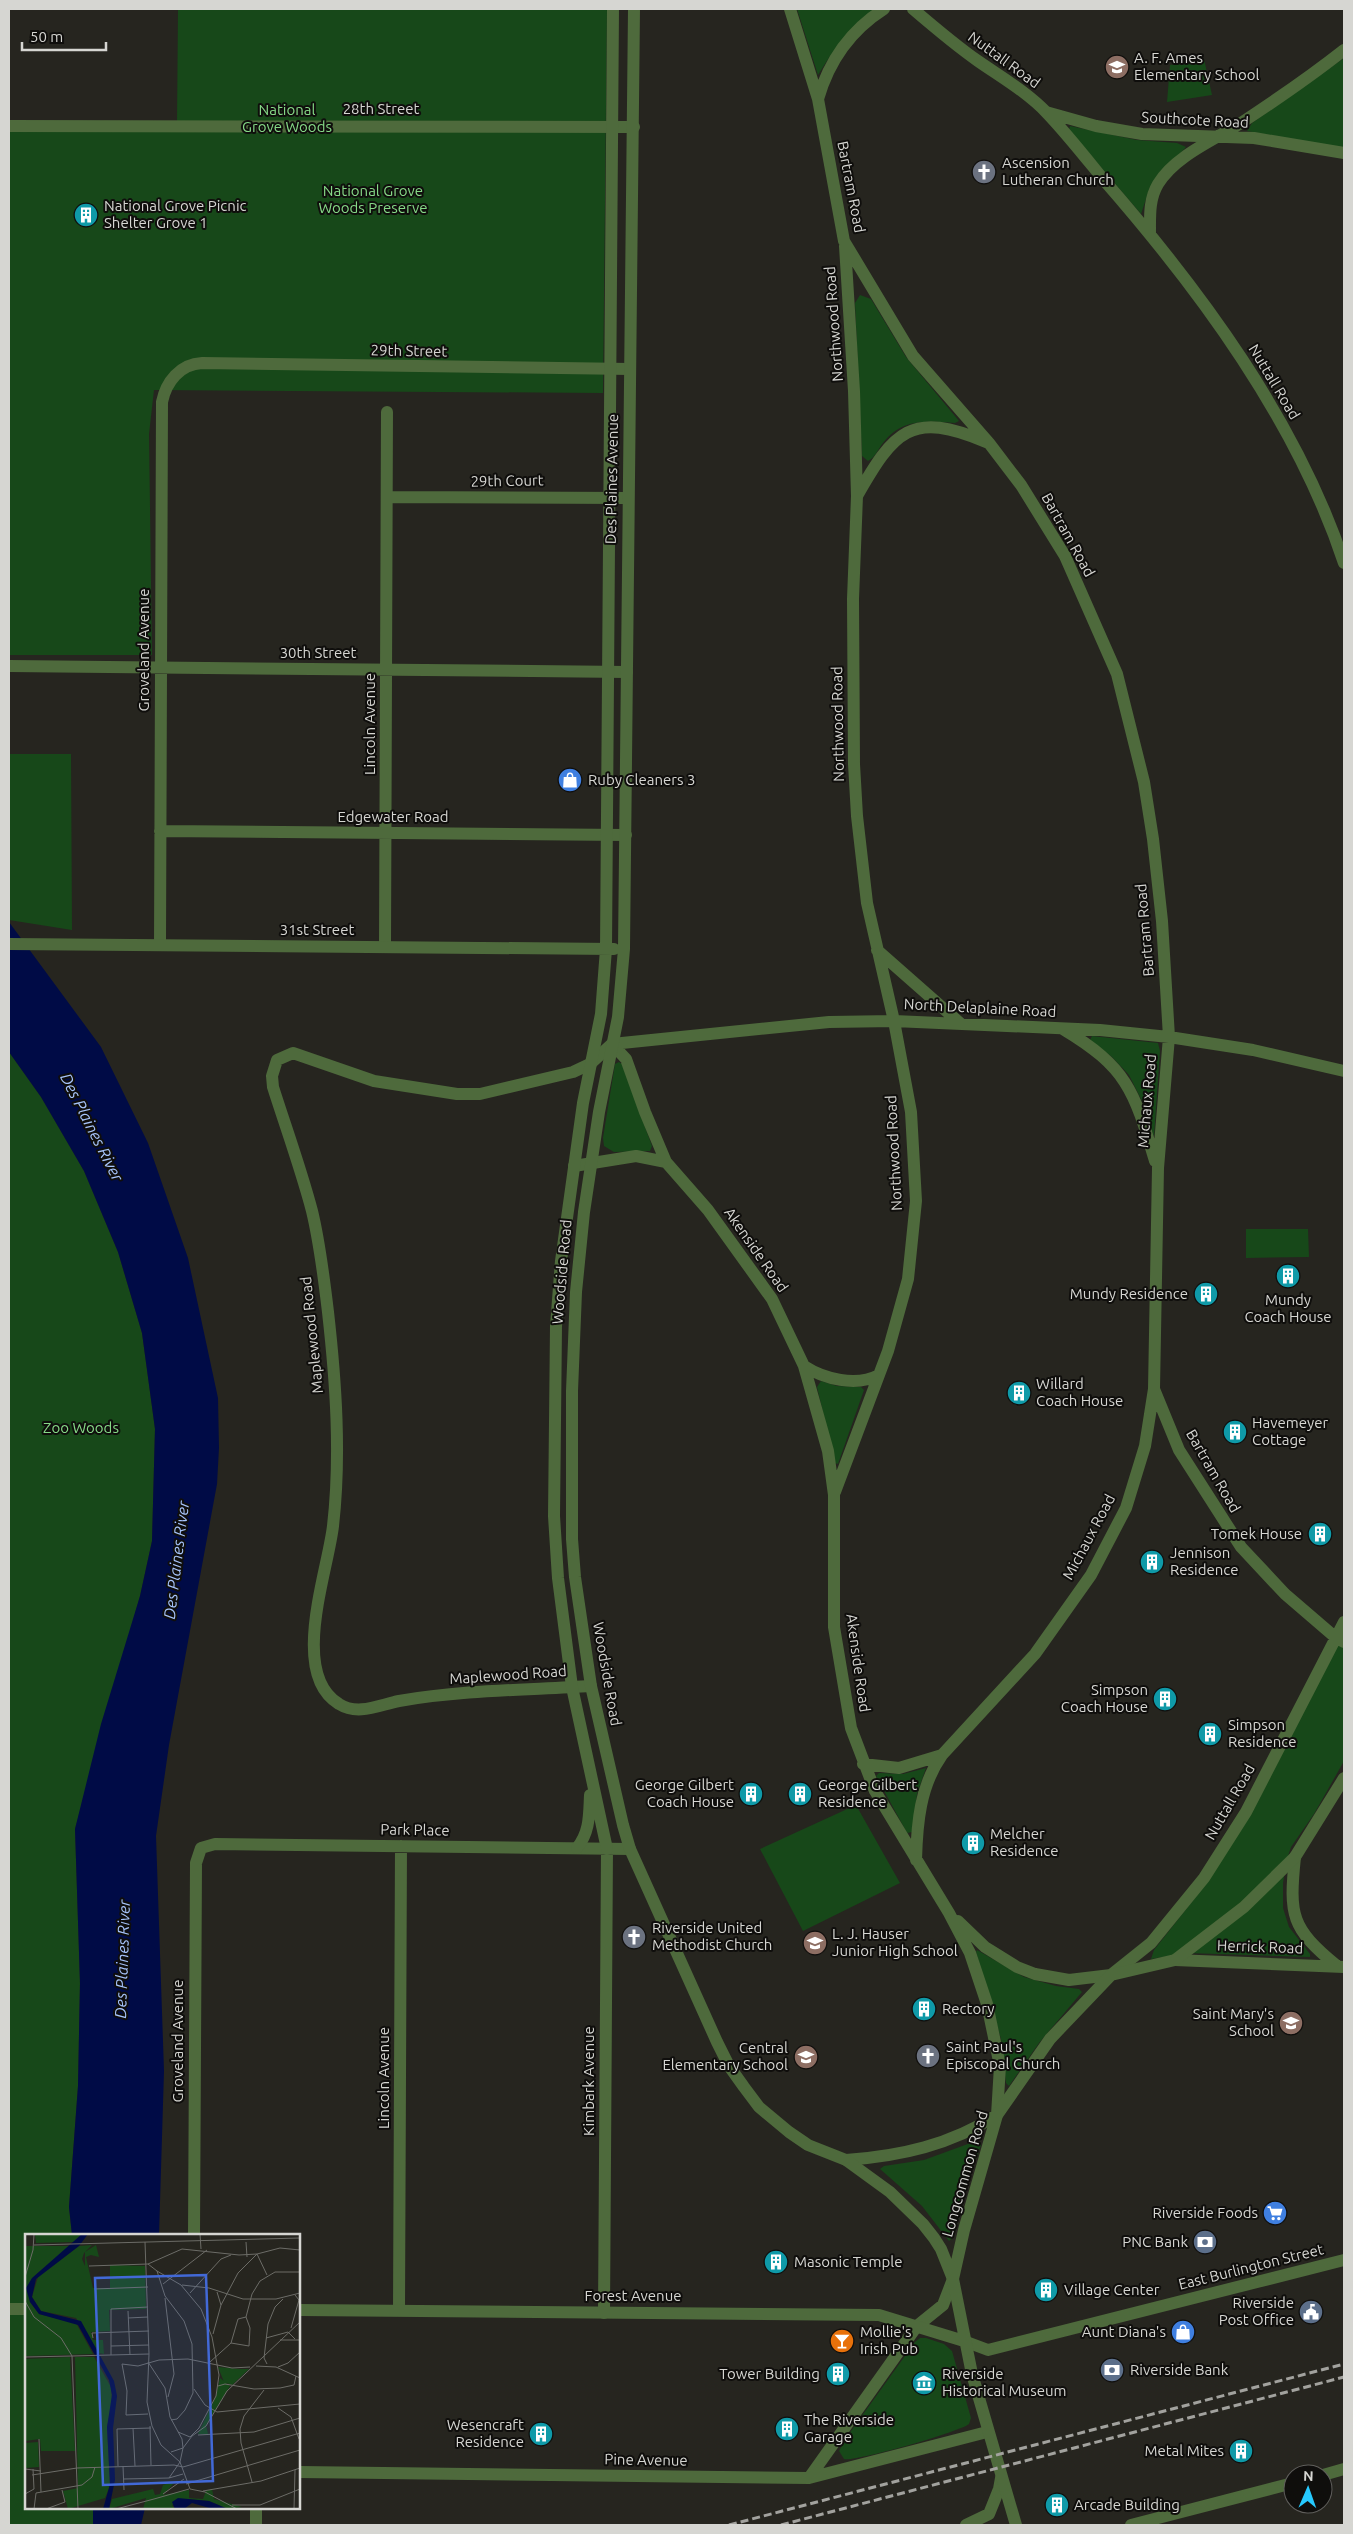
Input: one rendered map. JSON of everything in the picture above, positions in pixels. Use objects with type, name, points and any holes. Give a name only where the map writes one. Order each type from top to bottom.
[{"type":"street","name":"Des Plaines Avenue","points":[[606,949],[613,9]]},
{"type":"street","name":"Des Plaines Avenue","points":[[624,949],[634,9]]},
{"type":"street","name":"Bartram Road","points":[[790,9],[818,99],[844,241],[913,356],[989,444],[1021,485],[1065,556],[1117,674],[1144,782],[1153,839],[1162,921],[1169,1037]]},
{"type":"street","name":"Bartram Road","points":[[818,99],[824,78],[847,41],[884,9]]},
{"type":"street","name":"Nuttall Road","points":[[913,9],[963,51],[1005,79],[1046,112],[1150,233],[1243,359],[1306,471],[1336,538],[1344,563]]},
{"type":"street","points":[[1150,233],[1151,203],[1162,178],[1175,164],[1263,109],[1344,50]]},
{"type":"street","name":"Southcote Road","points":[[1046,112],[1096,126],[1142,134],[1190,137],[1220,136],[1281,142],[1344,153]]},
{"type":"street","name":"28th Street","points":[[9,126],[634,127]]},
{"type":"street","name":"Northwood Road","points":[[834,1495],[888,1351],[908,1279],[916,1201],[911,1112],[894,1021],[867,903],[854,764],[853,599],[857,496],[854,391],[844,241]]},
{"type":"street","name":"29th Street","points":[[188,366],[202,363],[630,369]]},
{"type":"street","name":"Groveland Avenue","points":[[160,945],[162,402],[171,380],[188,366]]},
{"type":"street","name":"Lincoln Avenue","points":[[384,946],[387,412]]},
{"type":"street","points":[[857,496],[888,447],[908,431],[919,427],[944,428],[989,444]]},
{"type":"street","name":"29th Court","points":[[387,497],[628,498]]},
{"type":"street","name":"30th Street","points":[[9,666],[627,672]]},
{"type":"street","name":"Edgewater Road","points":[[160,831],[626,835]]},
{"type":"street","name":"31st Street","points":[[9,944],[624,949]]},
{"type":"street","name":"Woodside Road","points":[[606,949],[601,1014],[590,1064],[564,1232],[556,1326],[554,1506],[558,1578],[572,1687],[607,1849]]},
{"type":"street","name":"Woodside Road","points":[[624,949],[618,1017],[591,1163],[576,1292],[572,1410],[572,1539],[591,1686],[630,1849],[729,2066],[759,2106],[774,2120],[808,2144],[846,2160],[890,2192],[923,2224],[941,2249],[953,2279]]},
{"type":"street","points":[[877,950],[961,1024]]},
{"type":"street","name":"North Delaplaine Road","points":[[612,1044],[829,1022],[894,1021],[1060,1028],[1169,1037],[1253,1050],[1344,1072]]},
{"type":"street","name":"Michaux Road","points":[[1060,1028],[1098,1054],[1125,1080],[1136,1099],[1158,1168]]},
{"type":"street","name":"Michaux Road","points":[[916,1861],[916,1834],[922,1800],[932,1769],[942,1755],[1035,1654],[1091,1575],[1126,1508],[1145,1446],[1154,1389],[1158,1168],[1169,1037]]},
{"type":"street","name":"Maplewood Road","points":[[591,1686],[428,1696],[359,1710],[347,1708],[337,1703],[321,1686],[314,1646],[318,1595],[333,1529],[335,1500],[337,1435],[333,1364],[324,1283],[312,1210],[273,1087],[272,1076],[277,1060],[294,1053],[374,1081],[430,1092],[480,1094],[574,1072],[590,1064],[612,1044]]},
{"type":"street","name":"Akenside Road","points":[[612,1044],[626,1059],[644,1112],[666,1162],[708,1210],[772,1299],[804,1366],[828,1451],[834,1495],[834,1628],[843,1691],[851,1728],[874,1791],[949,1913],[970,1953],[987,2004],[1000,2066],[997,2115]]},
{"type":"street","points":[[574,1166],[636,1156],[666,1162]]},
{"type":"street","points":[[804,1366],[819,1375],[838,1379],[859,1380],[879,1375]]},
{"type":"street","name":"Bartram Road","points":[[1154,1389],[1179,1450],[1241,1547],[1285,1594],[1339,1640]]},
{"type":"street","name":"Nuttall Road","points":[[1111,1975],[1151,1944],[1204,1878],[1246,1812],[1339,1640],[1344,1622]]},
{"type":"street","points":[[863,1764],[899,1768],[942,1755]]},
{"type":"street","points":[[577,1848],[586,1835],[589,1823],[591,1775]]},
{"type":"street","points":[[1111,1975],[1175,1960],[1244,1907],[1295,1857],[1344,1778]]},
{"type":"street","name":"Park Place","points":[[201,1848],[210,1844],[630,1849]]},
{"type":"street","name":"Lincoln Avenue","points":[[399,2310],[401,1846]]},
{"type":"street","name":"Groveland Avenue","points":[[194,2234],[196,1863],[201,1848]]},
{"type":"street","name":"Kimbark Avenue","points":[[604,2312],[607,1849]]},
{"type":"street","points":[[1295,1857],[1291,1895],[1297,1924],[1313,1946],[1341,1967]]},
{"type":"street","name":"Akenside Road","points":[[949,1913],[985,1947],[1017,1967],[1035,1974],[1070,1980],[1085,1980],[1111,1975]]},
{"type":"street","name":"Herrick Road","points":[[1175,1960],[1341,1967]]},
{"type":"street","name":"Longcommon Road","points":[[1016,2525],[987,2432],[964,2341],[953,2279],[964,2230],[997,2115],[1050,2040],[1111,1975]]},
{"type":"street","points":[[846,2160],[903,2154],[930,2147],[968,2132],[997,2115]]},
{"type":"street","name":"East Burlington Street","points":[[964,2341],[988,2350],[1344,2260]]},
{"type":"street","points":[[809,2478],[917,2326],[940,2310],[953,2279]]},
{"type":"street","points":[[9,2309],[25,2309]]},
{"type":"street","name":"Forest Avenue","points":[[300,2310],[879,2315],[964,2341]]},
{"type":"street","name":"Pine Avenue","points":[[300,2472],[809,2478],[987,2432]]},
{"type":"street","points":[[966,2525],[989,2514],[999,2490],[1001,2478]]},
{"type":"street","points":[[1131,2525],[1283,2486]]},
{"type":"street","points":[[256,2509],[256,2525]]},
{"type":"green space","name":"National Grove Woods Preserve","points":[[178,9],[607,9],[603,393],[154,390],[149,434],[152,655],[9,655],[9,121],[177,123]]},
{"type":"green space","points":[[797,9],[874,9],[830,56],[818,75]]},
{"type":"green space","points":[[1344,58],[1344,148],[1247,131],[1252,123]]},
{"type":"green space","points":[[1204,59],[1212,95],[1167,102],[1170,65]]},
{"type":"green space","points":[[1070,126],[1137,140],[1177,143],[1186,147],[1150,187],[1141,214],[1069,130]]},
{"type":"green space","points":[[860,295],[871,299],[906,357],[959,421],[955,423],[925,422],[907,425],[890,435],[875,456],[868,461],[862,456],[855,303]]},
{"type":"green space","points":[[9,754],[71,754],[72,930],[9,920]]},
{"type":"green space","points":[[1092,1036],[1158,1043],[1160,1051],[1154,1137],[1143,1103],[1129,1075],[1112,1057],[1090,1040]]},
{"type":"green space","name":"Zoo Woods","points":[[9,1052],[41,1097],[84,1171],[118,1252],[142,1333],[155,1429],[152,1541],[140,1596],[75,1829],[80,1983],[78,2086],[69,2207],[72,2234],[25,2234],[25,2509],[93,2509],[93,2525],[9,2525]]},
{"type":"green space","points":[[619,1062],[622,1064],[652,1146],[650,1151],[614,1152],[604,1146],[603,1138],[615,1064]]},
{"type":"green space","points":[[1246,1229],[1308,1229],[1309,1257],[1246,1258]]},
{"type":"green space","points":[[821,1381],[837,1386],[861,1387],[864,1390],[838,1464],[835,1463],[817,1387]]},
{"type":"green space","points":[[1344,1635],[1344,1761],[1314,1814],[1291,1847],[1283,1883],[1283,1908],[1289,1927],[1310,1954],[1310,1957],[1187,1953],[1151,1959],[1154,1950],[1194,1899]]},
{"type":"green space","points":[[926,1768],[917,1794],[912,1832],[907,1833],[876,1776],[879,1773],[903,1774]]},
{"type":"green space","points":[[856,1805],[900,1883],[803,1931],[760,1849]]},
{"type":"green space","points":[[977,1950],[1024,1977],[1056,1986],[1079,1989],[1082,1992],[1039,2043],[1009,2086],[1006,2083],[1001,2039]]},
{"type":"green space","points":[[976,2141],[981,2145],[966,2186],[954,2237],[949,2241],[922,2206],[880,2169],[884,2166],[924,2160]]},
{"type":"green space","points":[[920,2338],[944,2344],[952,2351],[971,2418],[969,2424],[907,2446],[867,2456],[844,2459],[839,2451],[846,2438],[915,2342]]},
{"type":"water","name":"Des Plaines River","points":[[9,922],[101,1047],[148,1143],[188,1258],[218,1398],[219,1448],[217,1484],[169,1745],[156,1836],[164,2071],[159,2234],[72,2234],[69,2207],[78,2086],[80,1983],[75,1829],[101,1724],[140,1596],[152,1541],[155,1429],[142,1333],[118,1252],[84,1171],[41,1097],[9,1052]]},
{"type":"water","points":[[93,2509],[145,2509],[141,2525],[93,2525]]},
{"type":"railway","points":[[729,2525],[1344,2364]]},
{"type":"railway","points":[[781,2525],[1344,2377]]},
{"type":"place","name":"A. F. Ames Elementary School","points":[[1117,67]]},
{"type":"place","name":"Ascension Lutheran Church","points":[[984,172]]},
{"type":"place","name":"National Grove Picnic Shelter Grove 1","points":[[86,215]]},
{"type":"place","name":"Ruby Cleaners 3","points":[[570,780]]},
{"type":"place","name":"Mundy Coach House","points":[[1288,1276]]},
{"type":"place","name":"Mundy Residence","points":[[1206,1294]]},
{"type":"place","name":"Willard Coach House","points":[[1019,1393]]},
{"type":"place","name":"Havemeyer Cottage","points":[[1235,1432]]},
{"type":"place","name":"Tomek House","points":[[1320,1534]]},
{"type":"place","name":"Jennison Residence","points":[[1152,1562]]},
{"type":"place","name":"Simpson Coach House","points":[[1165,1699]]},
{"type":"place","name":"Simpson Residence","points":[[1210,1734]]},
{"type":"place","name":"George Gilbert Coach House","points":[[751,1794]]},
{"type":"place","name":"George Gilbert Residence","points":[[800,1794]]},
{"type":"place","name":"Melcher Residence","points":[[973,1843]]},
{"type":"place","name":"Riverside United Methodist Church","points":[[634,1937]]},
{"type":"place","name":"L. J. Hauser Junior High School","points":[[815,1943]]},
{"type":"place","name":"Rectory","points":[[924,2009]]},
{"type":"place","name":"Saint Mary's School","points":[[1291,2023]]},
{"type":"place","name":"Saint Paul's Episcopal Church","points":[[928,2056]]},
{"type":"place","name":"Central Elementary School","points":[[806,2057]]},
{"type":"place","name":"Riverside Foods","points":[[1275,2213]]},
{"type":"place","name":"PNC Bank","points":[[1205,2242]]},
{"type":"place","name":"Masonic Temple","points":[[776,2262]]},
{"type":"place","name":"Village Center","points":[[1046,2290]]},
{"type":"place","name":"Riverside Post Office","points":[[1311,2312]]},
{"type":"place","name":"Aunt Diana's","points":[[1183,2332]]},
{"type":"place","name":"Mollie's Irish Pub","points":[[842,2341]]},
{"type":"place","name":"Riverside Bank","points":[[1112,2370]]},
{"type":"place","name":"Tower Building","points":[[838,2374]]},
{"type":"place","name":"Riverside Historical Museum","points":[[924,2383]]},
{"type":"place","name":"The Riverside Garage","points":[[787,2429]]},
{"type":"place","name":"Wesencraft Residence","points":[[541,2434]]},
{"type":"place","name":"Metal Mites","points":[[1241,2451]]},
{"type":"place","name":"Arcade Building","points":[[1057,2505]]},
{"type":"park label","name":"National Grove Woods","points":[[287,118]]}]
